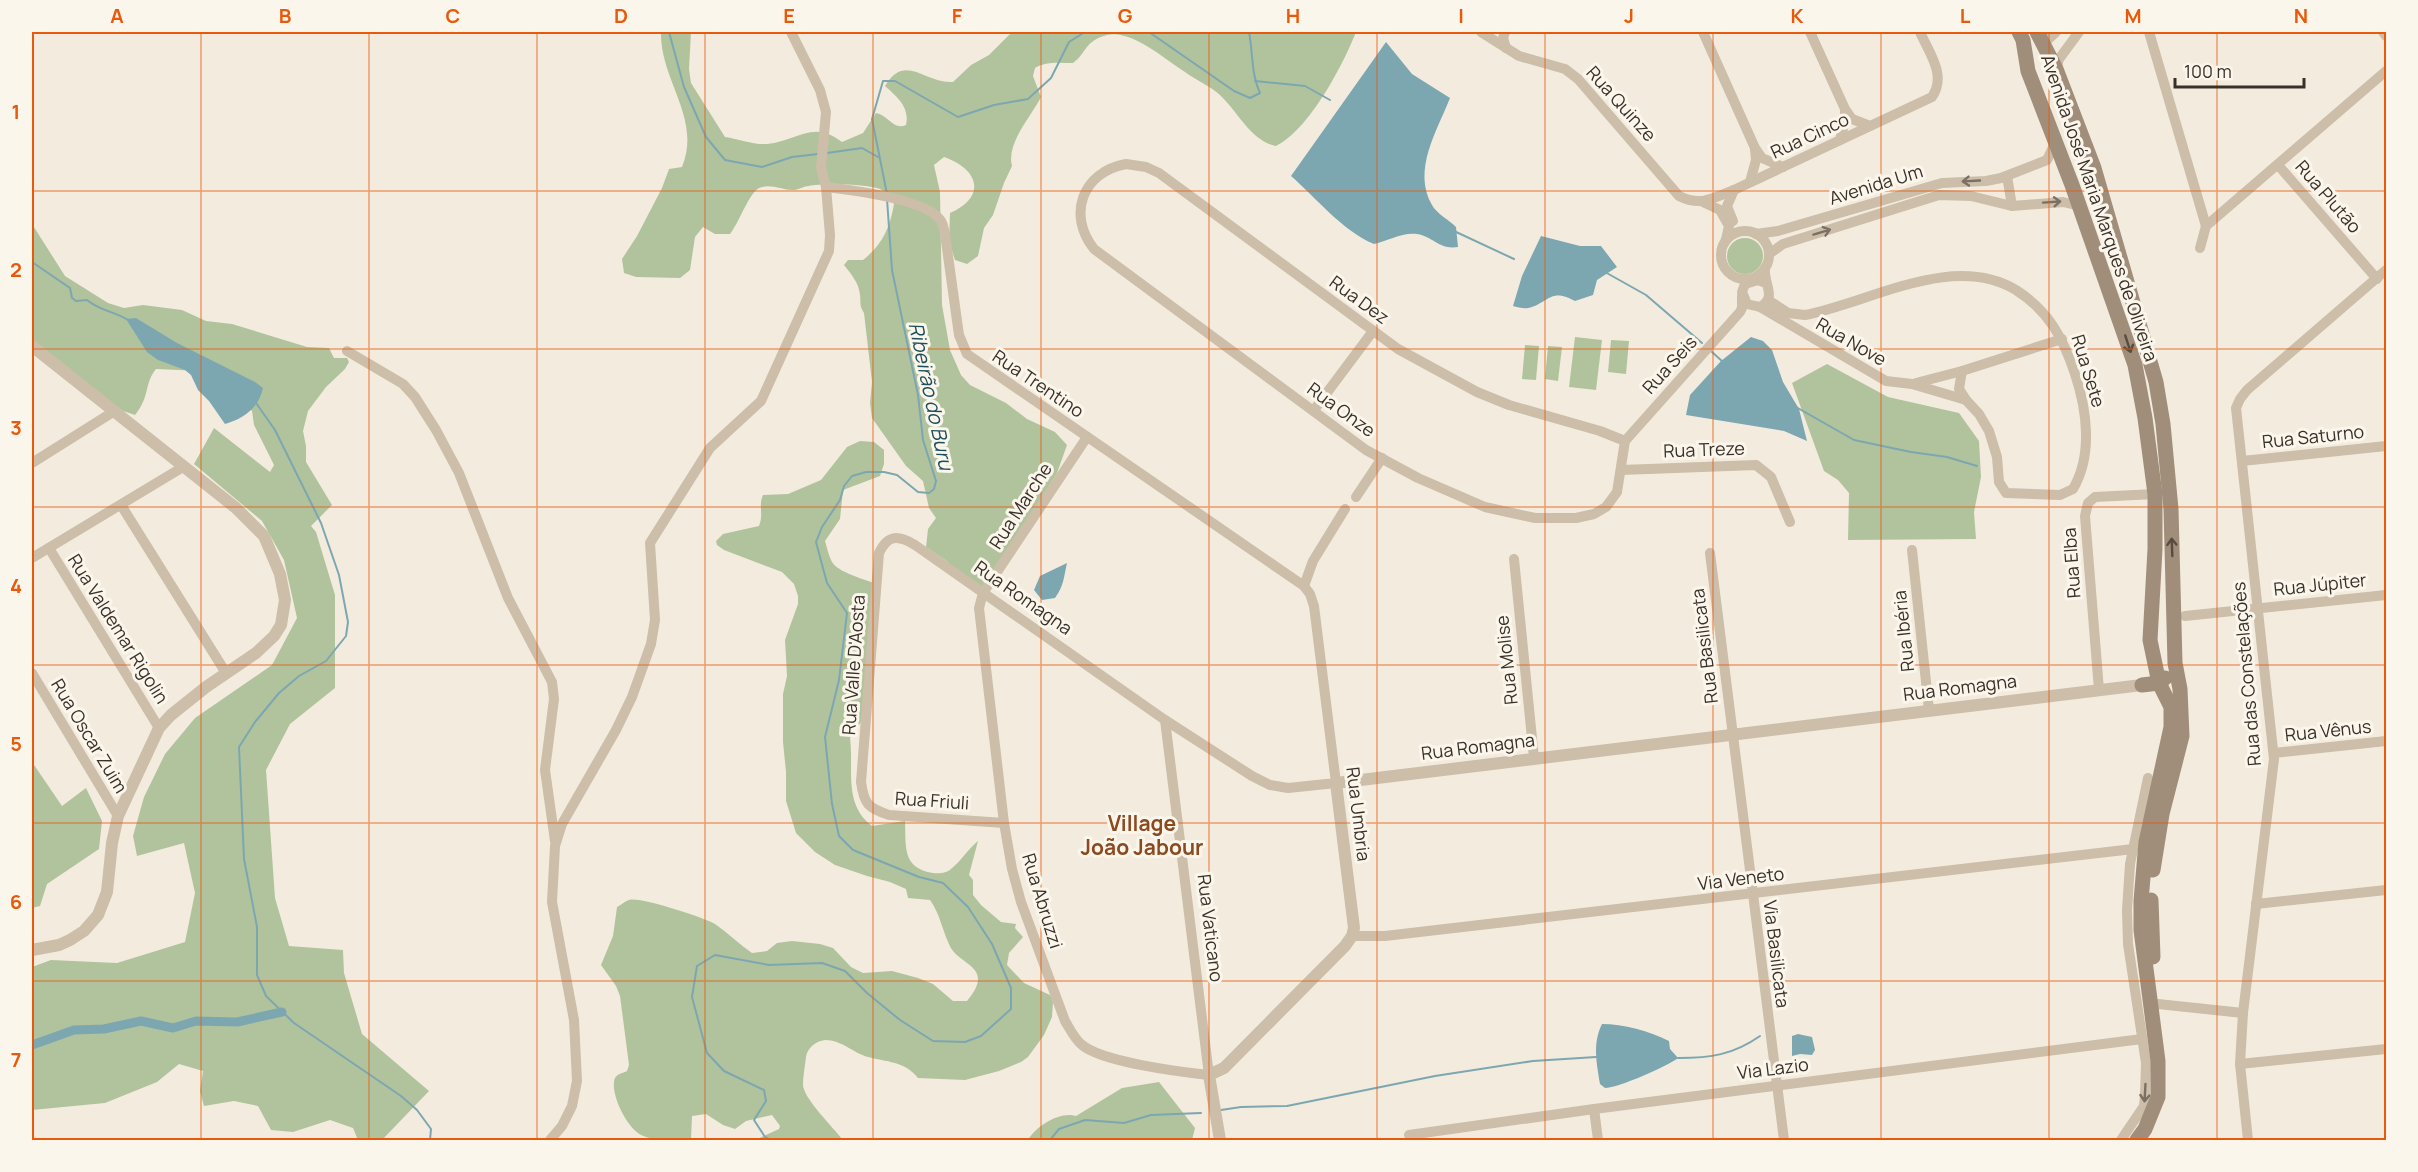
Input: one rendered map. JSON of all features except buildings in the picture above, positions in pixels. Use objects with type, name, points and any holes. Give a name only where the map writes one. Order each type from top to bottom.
[{"type":"main road","name":"Avenida José Maria Marques de Oliveira","points":[[2019,32],[2023,40],[2028,71],[2080,206],[2135,365],[2155,494],[2155,549],[2150,646],[2159,683],[2171,707],[2170,737],[2146,842],[2141,901],[2141,930],[2158,1060],[2158,1097],[2145,1129],[2137,1140]]},
{"type":"main road","name":"Avenida José Maria Marques de Oliveira","points":[[2040,37],[2056,69],[2094,168],[2110,218],[2156,382],[2168,469],[2175,655],[2180,689],[2182,736],[2163,814],[2152,873],[2154,978],[2165,1075],[2160,1113],[2144,1140]]},
{"type":"main road","points":[[2028,71],[2040,37]]},
{"type":"main road","points":[[2047,117],[2053,107],[2062,106],[2074,132],[2083,143]]},
{"type":"main road","points":[[2058,148],[2069,162],[2092,223],[2099,226],[2110,218]]},
{"type":"main road","points":[[2155,549],[2158,558],[2159,585],[2165,586],[2173,572]]},
{"type":"main road","points":[[2162,629],[2175,655],[2159,683],[2142,685],[2149,672],[2152,630],[2162,629]]},
{"type":"main road","points":[[2142,685],[2158,691],[2167,698]]},
{"type":"street","points":[[555,846],[566,816],[616,730],[632,697],[651,644],[655,620],[650,543],[710,448],[761,401],[829,251],[826,187],[821,168],[826,112],[820,90],[791,32]]},
{"type":"street","name":"Rua Quinze","points":[[1481,32],[1519,56],[1564,69],[1578,79],[1679,196],[1691,202]]},
{"type":"street","points":[[1505,32],[1503,38],[1506,48]]},
{"type":"street","points":[[1703,32],[1755,148],[1762,158],[1783,167]]},
{"type":"street","points":[[1810,32],[1845,109],[1852,119],[1870,126]]},
{"type":"street","name":"Rua Cinco","points":[[1691,202],[1703,202],[1734,190],[1932,97],[1940,82],[1938,71],[1920,32]]},
{"type":"street","points":[[2040,37],[2056,32]]},
{"type":"street","points":[[2056,69],[2059,58],[2079,32]]},
{"type":"street","points":[[2149,32],[2206,226],[2200,248]]},
{"type":"street","points":[[2383,32],[2386,36]]},
{"type":"street","points":[[2206,226],[2386,71]]},
{"type":"street","points":[[1840,140],[1845,121],[1845,109]]},
{"type":"street","points":[[1750,182],[1755,148]]},
{"type":"street","name":"Avenida Um","points":[[1756,234],[1778,231],[1942,183],[1986,181],[2007,176],[2047,160],[2058,148]]},
{"type":"street","name":"Rua Dez","points":[[1094,179],[1111,168],[1126,164],[1152,169],[1398,349],[1477,392],[1509,405],[1600,431],[1625,441]]},
{"type":"street","name":"Rua Plutão","points":[[2278,165],[2377,279]]},
{"type":"street","points":[[2007,176],[2012,206]]},
{"type":"street","name":"Rua Onze","points":[[1094,179],[1082,201],[1081,220],[1084,235],[1094,249],[1314,410],[1326,422],[1418,478],[1485,507],[1535,518],[1589,516],[1600,511],[1614,497],[1625,441]]},
{"type":"street","name":"Rua Trentino","points":[[826,187],[887,196],[929,211],[941,220],[959,335],[967,354],[1304,586]]},
{"type":"street","points":[[1734,190],[1727,209],[1735,223],[1744,231],[1756,234],[1763,239],[1769,254],[1765,268],[1766,283],[1770,292],[1761,304],[1740,312]]},
{"type":"street","name":"Avenida Um","points":[[1769,254],[1783,244],[1940,195],[1971,196],[2012,206],[2062,202],[2080,206]]},
{"type":"street","points":[[1703,202],[1720,210],[1729,226],[1720,255],[1725,269],[1740,283],[1742,294],[1740,312]]},
{"type":"street","points":[[1726,239],[1744,231]]},
{"type":"street","points":[[1734,276],[1745,279],[1753,278],[1765,268]]},
{"type":"street","name":"Rua das Constelações","points":[[2248,1140],[2240,1064],[2243,1012],[2274,753],[2236,408],[2247,390],[2386,270]]},
{"type":"street","name":"Rua Sete","points":[[1761,304],[1788,313],[1805,315],[1927,280],[1956,275],[1973,276],[2002,283],[2028,298],[2047,315],[2062,339],[2080,389],[2085,411],[2085,451],[2077,483],[2071,492],[2060,495],[2006,493],[1999,482],[1997,457],[1989,431],[1979,414],[1966,400]]},
{"type":"street","points":[[1761,304],[1747,304],[1742,294],[1745,284],[1749,281],[1758,280],[1766,283]]},
{"type":"street","name":"Rua Nove","points":[[1761,304],[1886,381],[1912,384],[1966,400]]},
{"type":"street","name":"Rua Seis","points":[[1625,441],[1740,312]]},
{"type":"street","points":[[1314,410],[1373,331]]},
{"type":"street","points":[[1912,384],[1962,371],[2062,339]]},
{"type":"street","points":[[347,351],[403,384],[415,397],[436,430],[459,473],[508,598],[552,682],[554,699],[544,770],[555,846],[551,886],[552,902],[574,1020],[577,1081],[573,1106],[562,1126],[550,1140]]},
{"type":"street","points":[[32,951],[70,940],[88,927],[98,915],[107,892],[112,843],[118,816],[159,728],[171,715],[256,653],[274,636],[284,613],[283,584],[269,547],[259,529],[34,352]]},
{"type":"street","points":[[1962,371],[1959,389],[1966,400]]},
{"type":"street","points":[[32,463],[113,412]]},
{"type":"street","name":"Rua Marche","points":[[983,593],[1087,437]]},
{"type":"street","name":"Rua Saturno","points":[[2242,461],[2386,446]]},
{"type":"street","points":[[1356,497],[1382,458]]},
{"type":"street","name":"Rua Treze","points":[[1621,470],[1756,465],[1771,477],[1790,522]]},
{"type":"street","points":[[32,558],[183,467]]},
{"type":"street","name":"Rua Elba","points":[[2099,690],[2086,550],[2085,510],[2088,503],[2095,497],[2155,494]]},
{"type":"street","points":[[121,505],[226,673]]},
{"type":"street","points":[[1304,586],[1313,561],[1345,509]]},
{"type":"street","name":"Rua Romagna","points":[[891,538],[904,538],[1165,720],[1252,776],[1270,785],[1307,787],[2142,685]]},
{"type":"street","name":"Rua Valle D'Aosta","points":[[864,799],[861,782],[879,553],[883,543],[891,538]]},
{"type":"street","name":"Rua Valdemar Rigolin","points":[[49,548],[159,728]]},
{"type":"street","name":"Rua Ibéria","points":[[1912,550],[1929,710]]},
{"type":"street","name":"Rua Basilicata","points":[[1710,553],[1732,736]]},
{"type":"street","name":"Rua Molise","points":[[1514,559],[1534,758]]},
{"type":"street","name":"Rua Umbria","points":[[1304,586],[1314,606],[1354,928],[1352,936]]},
{"type":"street","name":"Rua Abruzzi","points":[[983,593],[979,608],[1004,823],[1021,902],[1065,1021],[1082,1046],[1098,1054],[1209,1075]]},
{"type":"street","name":"Rua Júpiter","points":[[2185,616],[2386,595]]},
{"type":"street","name":"Rua Oscar Zuim","points":[[32,673],[118,816]]},
{"type":"street","name":"Rua Vaticano","points":[[1165,720],[1209,1075],[1220,1140]]},
{"type":"street","name":"Via Basilicata","points":[[1732,736],[1784,1140]]},
{"type":"street","name":"Rua Vênus","points":[[2274,753],[2386,741]]},
{"type":"street","points":[[2121,1140],[2144,1106],[2146,1063],[2128,944],[2127,910],[2133,849],[2148,778]]},
{"type":"street","name":"Rua Friuli","points":[[864,799],[873,810],[889,815],[1004,823]]},
{"type":"street","name":"Via Veneto","points":[[1352,936],[1385,936],[2133,849]]},
{"type":"street","points":[[2256,904],[2386,890]]},
{"type":"street","points":[[1209,1075],[1224,1068],[1345,946],[1352,936]]},
{"type":"street","points":[[2158,1005],[2243,1012]]},
{"type":"street","name":"Via Lazio","points":[[1408,1136],[1594,1109],[2142,1039]]},
{"type":"street","points":[[2240,1064],[2386,1049]]},
{"type":"street","points":[[1594,1109],[1598,1140]]},
{"type":"green space","points":[[661,32],[691,32],[689,69],[691,83],[725,137],[767,144],[813,132],[832,135],[842,142],[863,133],[876,113],[898,126],[906,125],[904,108],[898,98],[885,86],[893,76],[900,71],[908,70],[933,79],[953,82],[971,65],[989,55],[1012,32],[1356,32],[1324,95],[1301,126],[1276,146],[1267,143],[1252,132],[1216,92],[1148,47],[1127,37],[1116,34],[1107,35],[1094,40],[1073,63],[1048,63],[1035,68],[1033,76],[1041,97],[1016,139],[1011,157],[1012,166],[993,215],[984,228],[978,256],[967,264],[955,260],[949,241],[950,213],[970,199],[974,191],[974,184],[971,176],[956,162],[944,157],[934,165],[940,192],[942,305],[950,350],[961,375],[970,385],[1006,403],[1027,419],[1055,432],[1067,445],[1057,473],[985,588],[952,574],[948,562],[926,547],[928,529],[936,518],[929,508],[923,481],[906,466],[872,418],[870,403],[872,382],[864,313],[858,287],[844,265],[848,260],[863,260],[884,235],[894,204],[886,193],[868,186],[846,185],[815,185],[795,190],[768,186],[759,188],[730,234],[715,234],[703,227],[695,237],[690,270],[680,278],[636,277],[624,273],[622,259],[637,236],[662,188],[669,169],[682,167],[687,149],[684,116],[662,50]]},
{"type":"green space","points":[[32,224],[65,276],[108,303],[124,308],[143,305],[182,310],[206,321],[232,324],[307,347],[329,348],[334,358],[347,358],[349,362],[308,411],[303,431],[306,462],[332,505],[311,526],[316,532],[335,595],[335,688],[290,724],[266,770],[275,898],[289,946],[343,950],[344,973],[362,1034],[429,1091],[382,1140],[358,1140],[353,1128],[330,1120],[293,1132],[271,1130],[258,1106],[234,1101],[204,1106],[200,1091],[203,1071],[179,1064],[157,1082],[105,1103],[32,1110],[32,967],[51,960],[117,963],[185,942],[195,893],[184,843],[137,856],[133,836],[144,797],[165,754],[195,718],[272,665],[297,618],[284,560],[262,521],[194,464],[214,428],[270,472],[274,465],[254,425],[252,411],[201,371],[156,369],[143,402],[135,415],[123,411],[32,344]]},
{"type":"green space","points":[[1745,238],[1758,243],[1763,256],[1758,269],[1745,274],[1732,269],[1727,256],[1732,243]]},
{"type":"green space","points":[[1575,337],[1602,340],[1596,390],[1569,387]]},
{"type":"green space","points":[[1611,340],[1629,341],[1626,374],[1608,372]]},
{"type":"green space","points":[[1525,345],[1539,346],[1536,380],[1522,379]]},
{"type":"green space","points":[[1548,346],[1562,347],[1558,381],[1545,379]]},
{"type":"green space","points":[[1827,364],[1888,397],[1959,413],[1979,441],[1981,477],[1974,512],[1976,539],[1848,540],[1849,493],[1838,480],[1824,471],[1792,383]]},
{"type":"green space","points":[[860,441],[874,442],[884,450],[884,464],[880,476],[843,490],[840,519],[825,541],[834,565],[880,586],[861,722],[850,738],[853,797],[863,817],[872,826],[905,821],[908,855],[916,866],[923,870],[935,873],[947,871],[955,866],[978,841],[969,875],[973,880],[973,895],[1001,922],[1016,924],[1015,928],[1023,937],[1009,953],[1007,965],[1024,983],[1050,995],[1053,1002],[1052,1017],[1044,1035],[1028,1057],[999,1071],[965,1080],[918,1078],[901,1065],[868,1057],[837,1042],[825,1040],[815,1043],[807,1054],[803,1085],[813,1105],[843,1140],[755,1140],[779,1129],[780,1126],[772,1115],[746,1121],[735,1129],[723,1125],[706,1114],[692,1116],[691,1140],[653,1139],[641,1135],[630,1125],[617,1101],[615,1078],[627,1071],[629,1065],[620,996],[616,986],[601,965],[613,936],[617,907],[627,901],[658,904],[709,921],[752,953],[767,951],[777,943],[792,941],[820,944],[833,948],[851,967],[863,973],[892,971],[918,978],[933,984],[953,1001],[967,1001],[978,980],[977,973],[972,967],[953,951],[930,900],[908,898],[906,889],[835,865],[815,852],[796,833],[786,801],[783,694],[787,676],[785,640],[798,604],[798,596],[794,584],[782,572],[724,550],[717,545],[716,541],[723,534],[759,526],[763,495],[788,494],[821,480],[847,447]]},
{"type":"green space","points":[[32,762],[62,806],[86,788],[102,821],[99,849],[47,884],[40,906],[32,908]]},
{"type":"green space","points":[[1159,1082],[1195,1128],[1192,1140],[1028,1140],[1049,1121],[1063,1116],[1076,1116],[1122,1088]]},
{"type":"water","points":[[1386,42],[1412,74],[1450,98],[1433,137],[1425,164],[1425,178],[1426,192],[1432,205],[1456,227],[1458,247],[1446,247],[1417,234],[1400,235],[1374,244],[1341,223],[1291,176]]},
{"type":"water","points":[[1541,236],[1580,246],[1601,246],[1617,267],[1597,280],[1593,295],[1575,301],[1560,295],[1550,297],[1528,308],[1513,306],[1522,276]]},
{"type":"water","points":[[136,318],[177,343],[263,388],[254,407],[244,416],[225,424],[198,390],[191,375],[185,370],[158,360],[147,352],[126,319]]},
{"type":"water","points":[[1751,337],[1763,341],[1772,350],[1783,382],[1799,409],[1807,441],[1784,431],[1686,415],[1690,395],[1721,361]]},
{"type":"water","points":[[1067,563],[1058,594],[1055,598],[1042,600],[1034,590],[1040,576]]},
{"type":"water","points":[[1602,1024],[1627,1027],[1662,1037],[1669,1041],[1670,1049],[1678,1058],[1643,1076],[1605,1088],[1600,1084],[1596,1054],[1597,1039]]},
{"type":"water","points":[[1798,1034],[1812,1037],[1815,1050],[1812,1055],[1792,1056],[1792,1036]]},
{"type":"waterway","points":[[669,32],[684,87],[706,137],[725,160],[762,167],[792,157],[818,154]]},
{"type":"waterway","name":"Ribeirão do Buru","points":[[887,194],[872,119],[883,81],[895,81],[958,117],[994,105],[1028,99],[1051,78],[1069,42],[1085,32]]},
{"type":"waterway","name":"Ribeirão do Buru","points":[[1149,32],[1234,91],[1250,98],[1260,93],[1254,71],[1249,32]]},
{"type":"waterway","points":[[1255,81],[1305,86],[1330,100]]},
{"type":"waterway","points":[[827,153],[862,148],[878,157]]},
{"type":"waterway","name":"Ribeirão do Buru","points":[[771,1140],[765,1137],[754,1120],[766,1101],[764,1090],[724,1071],[707,1053],[692,997],[697,966],[715,955],[769,965],[822,963],[845,971],[900,1020],[933,1041],[965,1042],[981,1036],[1011,1009],[1011,988],[992,944],[968,907],[943,883],[919,877],[853,850],[839,836],[832,804],[825,737],[839,680],[847,613],[827,583],[816,542],[822,527],[840,500],[844,486],[852,476],[866,472],[884,472],[897,475],[918,492],[929,493],[934,489],[936,481],[923,440],[918,395],[892,270],[887,199]]},
{"type":"waterway","points":[[1454,231],[1514,259]]},
{"type":"waterway","points":[[32,262],[70,288],[72,298],[76,301],[87,300],[128,320]]},
{"type":"waterway","points":[[1605,272],[1646,295],[1702,343]]},
{"type":"waterway","points":[[1712,352],[1723,362]]},
{"type":"waterway","points":[[256,403],[275,430],[321,523],[339,575],[348,622],[346,636],[326,661],[299,676],[279,693],[255,722],[239,747],[244,859],[257,927],[257,975],[266,996],[294,1023],[401,1096],[417,1110],[431,1129],[430,1140]]},
{"type":"waterway","points":[[1796,407],[1854,440],[1947,457],[1977,466]]},
{"type":"waterway","points":[[32,1045],[74,1030],[104,1029],[141,1021],[173,1028],[196,1021],[237,1022],[282,1012]]},
{"type":"waterway","points":[[1678,1058],[1721,1054],[1760,1036]]},
{"type":"waterway","points":[[1221,1110],[1287,1106],[1435,1076],[1533,1061],[1596,1057]]},
{"type":"waterway","points":[[1050,1140],[1059,1129],[1085,1120],[1124,1123],[1151,1115],[1201,1113]]},
{"type":"district","name":"Village João Jabour","points":[[1142,836]]}]
